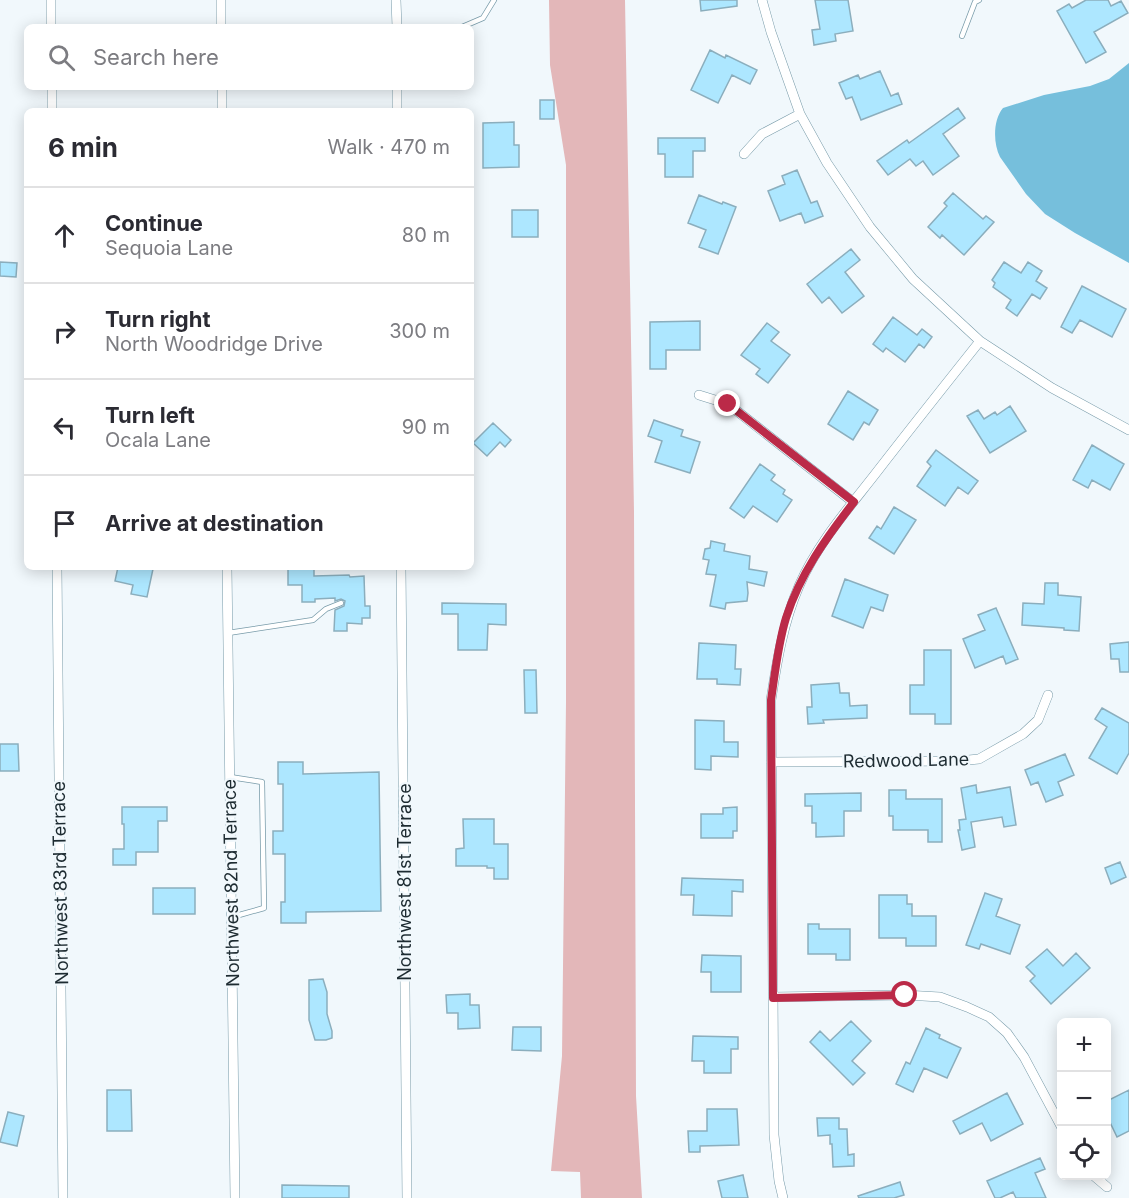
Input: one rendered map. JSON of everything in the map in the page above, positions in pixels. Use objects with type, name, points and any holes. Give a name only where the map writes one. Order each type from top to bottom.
[{"type":"street","points":[[51,0],[51,24]]},
{"type":"street","points":[[221,0],[221,24]]},
{"type":"street","points":[[396,0],[397,24]]},
{"type":"street","points":[[762,0],[771,32],[801,114],[827,163],[870,227],[913,279],[980,341],[1052,388],[1129,430]]},
{"type":"street","points":[[52,90],[52,108]]},
{"type":"street","points":[[222,90],[222,108]]},
{"type":"street","points":[[397,90],[397,108]]},
{"type":"street","points":[[744,154],[762,134],[801,114]]},
{"type":"street","points":[[783,1198],[774,1135],[771,700],[786,619],[800,584],[821,546],[980,341]]},
{"type":"street","points":[[699,395],[728,404],[854,502]]},
{"type":"street","name":"Northwest 83rd Terrace","points":[[57,570],[63,1198]]},
{"type":"street","name":"Northwest 82nd Terrace","points":[[227,570],[235,1198]]},
{"type":"street","name":"Northwest 81st Terrace","points":[[401,570],[407,1198]]},
{"type":"street","name":"Redwood Lane","points":[[771,762],[979,759],[1023,734],[1038,720],[1048,695]]},
{"type":"street","points":[[773,998],[905,995],[940,998],[967,1006],[989,1017],[1007,1033],[1024,1057],[1061,1126]]},
{"type":"street","points":[[1099,1180],[1107,1187]]},
{"type":"lane","points":[[469,24],[483,18],[494,0]]},
{"type":"lane","points":[[962,36],[975,2],[979,0]]},
{"type":"lane","points":[[228,633],[312,620],[326,609],[341,603]]},
{"type":"lane","points":[[230,777],[262,782],[264,908],[231,917]]},
{"type":"shaded area","points":[[549,0],[625,0],[634,512],[636,1096],[642,1198],[581,1198],[580,1172],[551,1171],[562,1056],[566,702],[566,165],[550,65]]},
{"type":"water","points":[[1129,63],[1129,263],[1045,214],[1026,194],[1000,157],[995,132],[997,119],[1003,108],[1044,95],[1090,86],[1109,79]]},
{"type":"building","points":[[700,0],[737,0],[737,6],[701,11]]},
{"type":"building","points":[[815,0],[848,0],[853,31],[835,34],[836,41],[814,45],[812,30],[820,29]]},
{"type":"building","points":[[1086,0],[1108,0],[1111,6],[1121,1],[1128,13],[1094,32],[1106,52],[1086,63],[1057,11],[1069,4],[1072,8]]},
{"type":"building","points":[[710,50],[757,70],[750,84],[732,75],[718,103],[691,90]]},
{"type":"building","points":[[880,71],[891,96],[898,93],[902,104],[861,120],[852,97],[846,99],[839,83],[858,75],[860,79]]},
{"type":"building","points":[[540,100],[554,100],[554,119],[540,119]]},
{"type":"building","points":[[958,108],[965,118],[943,134],[959,156],[933,175],[923,161],[916,166],[910,159],[888,175],[877,161],[907,140],[909,143]]},
{"type":"building","points":[[514,122],[514,145],[519,145],[519,167],[483,168],[483,123]]},
{"type":"building","points":[[658,138],[705,138],[705,151],[693,151],[693,177],[665,177],[665,154],[658,154]]},
{"type":"building","points":[[797,170],[811,203],[817,201],[823,216],[805,223],[801,213],[780,221],[768,191],[785,184],[782,176]]},
{"type":"building","points":[[953,193],[983,219],[986,216],[994,222],[964,255],[942,235],[940,238],[928,227],[947,206],[944,203]]},
{"type":"building","points":[[699,195],[736,207],[718,254],[699,247],[706,230],[688,223]]},
{"type":"building","points":[[512,210],[538,210],[538,237],[512,237]]},
{"type":"building","points":[[851,249],[860,260],[845,272],[864,296],[842,313],[829,297],[822,303],[807,284]]},
{"type":"building","points":[[0,262],[17,263],[16,277],[0,276]]},
{"type":"building","points":[[1004,262],[1021,273],[1028,262],[1042,271],[1036,281],[1047,288],[1040,299],[1032,294],[1017,316],[1006,308],[1011,300],[993,287],[995,283],[992,280]]},
{"type":"building","points":[[1082,286],[1126,309],[1112,337],[1080,320],[1072,333],[1061,327]]},
{"type":"building","points":[[893,317],[917,335],[922,329],[932,337],[924,348],[919,344],[905,362],[886,348],[883,352],[873,344]]},
{"type":"building","points":[[700,321],[700,350],[666,350],[666,369],[650,369],[650,322]]},
{"type":"building","points":[[767,323],[779,332],[771,341],[790,355],[768,383],[756,374],[760,369],[741,355]]},
{"type":"building","points":[[848,391],[878,410],[869,425],[864,422],[853,440],[828,424]]},
{"type":"building","points":[[1010,406],[1026,431],[990,453],[967,416],[978,410],[984,419],[995,412],[997,415]]},
{"type":"building","points":[[654,420],[683,430],[681,436],[700,442],[690,473],[655,462],[662,441],[648,436]]},
{"type":"building","points":[[493,423],[511,440],[505,447],[500,442],[487,456],[474,442]]},
{"type":"building","points":[[1092,445],[1124,464],[1110,490],[1092,480],[1088,488],[1073,480]]},
{"type":"building","points":[[936,450],[978,481],[968,494],[958,487],[945,506],[917,486],[931,466],[927,462]]},
{"type":"building","points":[[760,464],[775,475],[771,480],[785,490],[783,494],[792,500],[777,522],[753,506],[744,518],[730,508]]},
{"type":"building","points":[[894,507],[916,520],[894,554],[869,538],[877,526],[881,529]]},
{"type":"building","points":[[711,541],[725,544],[724,551],[750,556],[749,569],[767,572],[764,586],[747,582],[747,601],[726,603],[725,609],[710,606],[716,575],[706,574],[709,560],[703,559],[705,549],[710,548]]},
{"type":"building","points":[[117,570],[153,570],[147,597],[131,594],[133,585],[115,581]]},
{"type":"building","points":[[288,570],[314,570],[314,576],[364,576],[365,606],[370,606],[370,618],[362,618],[362,624],[347,623],[347,631],[334,631],[335,610],[344,606],[345,601],[341,599],[335,601],[335,598],[302,602],[302,585],[288,585]]},
{"type":"building","points":[[845,579],[888,595],[883,611],[871,607],[863,628],[832,616]]},
{"type":"building","points":[[1045,583],[1058,583],[1058,595],[1081,597],[1079,631],[1022,625],[1023,603],[1044,604]]},
{"type":"building","points":[[442,603],[506,604],[506,625],[488,624],[487,650],[458,650],[458,614],[442,614]]},
{"type":"building","points":[[996,608],[1018,659],[1006,664],[1003,656],[975,668],[963,639],[985,630],[978,615]]},
{"type":"building","points":[[1129,642],[1129,672],[1120,672],[1119,659],[1111,659],[1110,644]]},
{"type":"building","points":[[699,643],[736,645],[735,669],[741,669],[740,685],[717,684],[717,679],[697,679]]},
{"type":"building","points":[[924,650],[951,650],[951,724],[935,724],[935,714],[910,714],[910,685],[924,685]]},
{"type":"building","points":[[524,670],[536,670],[537,713],[525,713]]},
{"type":"building","points":[[839,683],[840,693],[849,693],[850,706],[867,705],[867,718],[823,720],[824,723],[808,724],[807,707],[812,707],[811,685]]},
{"type":"building","points":[[1102,708],[1129,723],[1129,753],[1117,774],[1089,758],[1107,727],[1095,719]]},
{"type":"building","points":[[695,720],[724,721],[724,742],[738,742],[738,757],[711,756],[711,770],[695,769]]},
{"type":"building","points":[[0,744],[18,744],[19,771],[0,771]]},
{"type":"building","points":[[1065,754],[1074,775],[1058,782],[1063,795],[1046,802],[1038,782],[1031,785],[1025,770]]},
{"type":"building","points":[[278,762],[303,762],[303,774],[379,772],[381,911],[306,912],[306,923],[281,923],[281,902],[285,902],[285,854],[273,854],[273,831],[283,831],[283,784],[278,784]]},
{"type":"building","points":[[976,785],[977,793],[1010,787],[1016,825],[1004,827],[1002,817],[971,822],[975,847],[962,850],[958,830],[960,830],[959,820],[966,819],[961,788]]},
{"type":"building","points":[[889,790],[906,790],[906,799],[942,799],[942,842],[928,842],[928,830],[893,830],[893,816],[889,816]]},
{"type":"building","points":[[861,793],[861,811],[844,811],[844,836],[816,837],[816,823],[812,823],[812,806],[805,806],[805,794]]},
{"type":"building","points":[[122,807],[167,807],[167,821],[158,821],[158,852],[136,852],[136,865],[113,865],[113,849],[124,849]]},
{"type":"building","points":[[737,807],[737,831],[733,831],[733,838],[701,838],[701,814],[723,814],[723,808]]},
{"type":"building","points":[[463,819],[494,819],[494,844],[508,844],[508,879],[494,879],[494,868],[487,868],[487,866],[456,866],[456,849],[464,848]]},
{"type":"building","points":[[1120,862],[1126,877],[1111,884],[1105,868]]},
{"type":"building","points":[[682,878],[743,880],[743,892],[732,891],[732,916],[693,915],[694,895],[681,895]]},
{"type":"building","points":[[153,888],[195,888],[195,914],[153,914]]},
{"type":"building","points":[[985,893],[1002,899],[996,916],[1020,925],[1010,954],[981,944],[979,949],[966,945]]},
{"type":"building","points":[[879,895],[907,895],[907,904],[912,904],[912,916],[936,916],[936,946],[906,946],[906,938],[879,938]]},
{"type":"building","points":[[808,924],[819,924],[819,929],[850,929],[850,960],[836,960],[836,954],[808,954]]},
{"type":"building","points":[[1047,949],[1063,966],[1076,953],[1090,968],[1051,1004],[1030,981],[1035,976],[1026,967]]},
{"type":"building","points":[[702,955],[741,956],[741,992],[711,992],[711,972],[701,972]]},
{"type":"building","points":[[323,979],[327,992],[327,1014],[332,1038],[315,1040],[309,1020],[309,980]]},
{"type":"building","points":[[470,994],[470,1005],[479,1005],[480,1028],[458,1029],[458,1013],[447,1013],[446,995]]},
{"type":"building","points":[[851,1021],[871,1041],[852,1061],[865,1073],[853,1085],[810,1042],[820,1031],[830,1041]]},
{"type":"building","points":[[513,1027],[541,1027],[541,1051],[512,1050]]},
{"type":"building","points":[[926,1028],[940,1035],[939,1038],[961,1048],[947,1078],[924,1068],[913,1092],[896,1084],[906,1062],[910,1064]]},
{"type":"building","points":[[693,1036],[738,1037],[738,1049],[731,1049],[731,1073],[704,1073],[704,1061],[692,1061]]},
{"type":"building","points":[[107,1090],[131,1090],[132,1131],[107,1131]]},
{"type":"building","points":[[1129,1090],[1129,1131],[1117,1137],[1111,1124],[1111,1099]]},
{"type":"building","points":[[1007,1093],[1023,1124],[991,1141],[982,1123],[960,1134],[953,1121]]},
{"type":"building","points":[[707,1109],[737,1109],[739,1145],[700,1146],[700,1152],[689,1152],[688,1131],[707,1131]]},
{"type":"building","points":[[8,1112],[24,1116],[17,1146],[0,1142]]},
{"type":"building","points":[[817,1118],[839,1118],[839,1129],[847,1129],[848,1155],[854,1154],[854,1166],[833,1167],[830,1135],[818,1136]]},
{"type":"building","points":[[1040,1158],[1045,1169],[1035,1173],[1046,1198],[1016,1198],[1013,1192],[995,1198],[987,1181]]},
{"type":"building","points":[[743,1175],[748,1198],[722,1198],[718,1181]]},
{"type":"building","points":[[900,1182],[904,1195],[894,1198],[859,1198],[858,1196]]},
{"type":"building","points":[[282,1185],[349,1186],[349,1198],[282,1198]]},
{"type":"route","points":[[728,404],[854,502],[821,546],[800,584],[786,619],[777,660],[771,700],[773,998],[905,995]]}]
